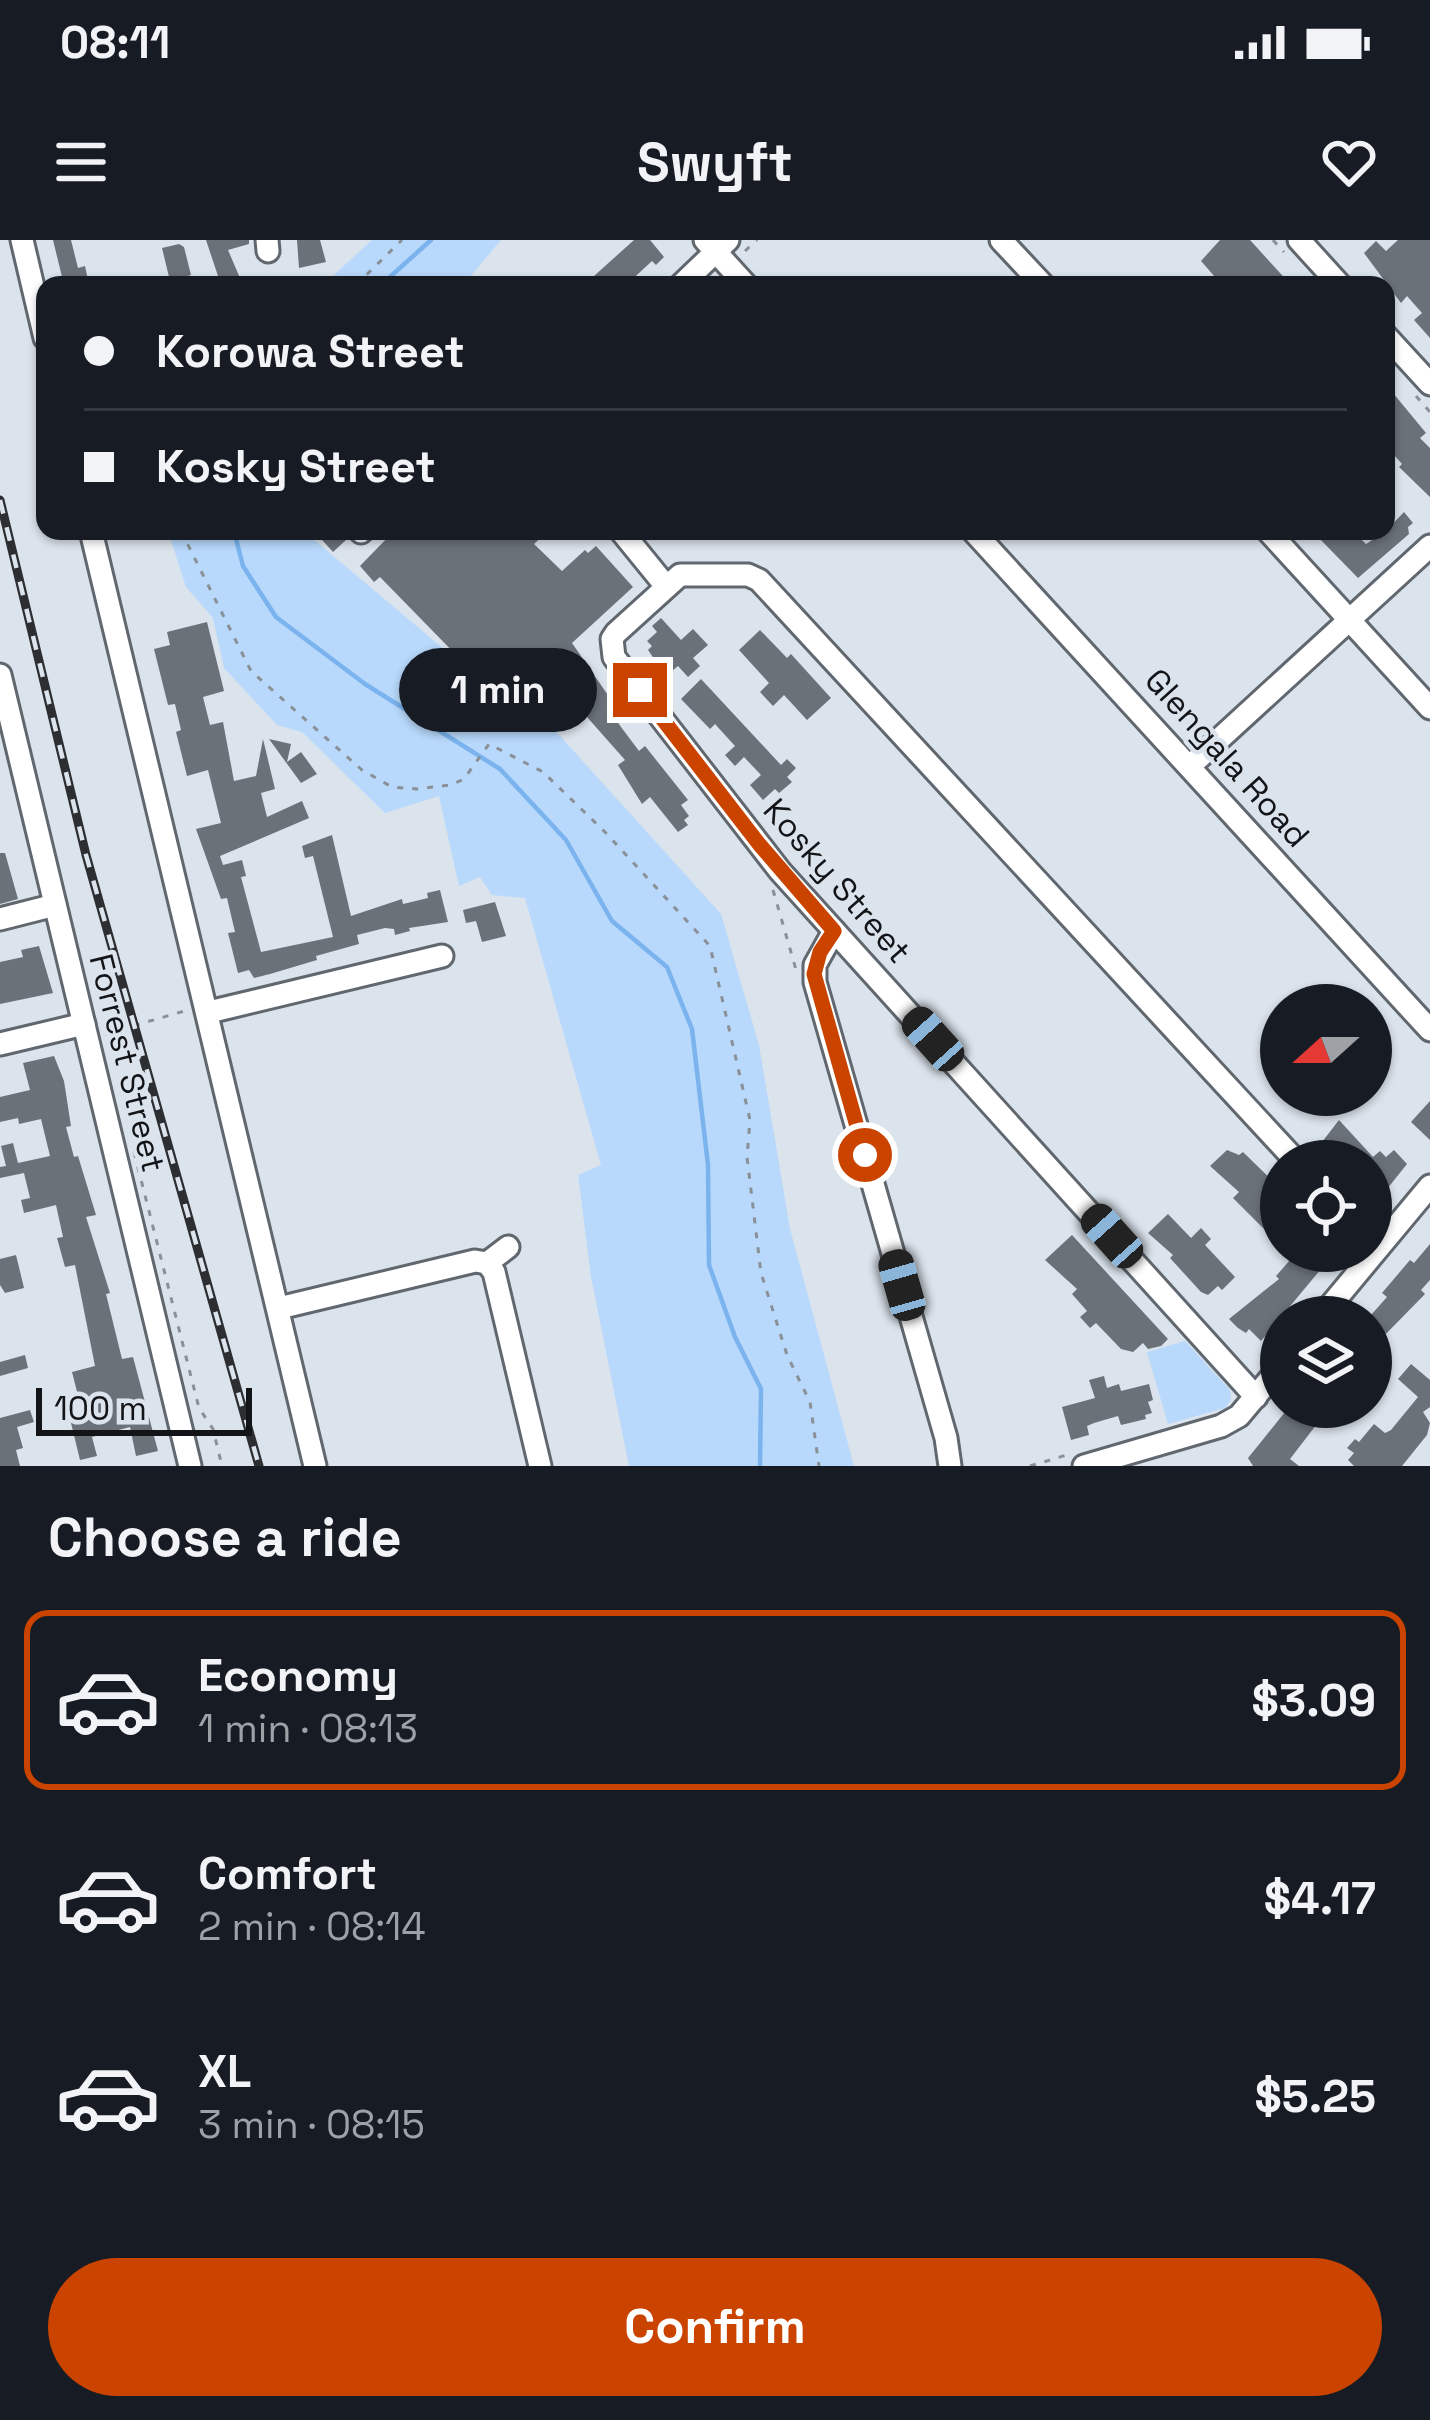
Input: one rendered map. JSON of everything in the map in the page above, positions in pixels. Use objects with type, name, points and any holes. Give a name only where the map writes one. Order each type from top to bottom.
[{"type":"street","points":[[22,240],[36,300]]},
{"type":"street","points":[[1001,240],[1035,276]]},
{"type":"street","points":[[1299,240],[1332,276]]},
{"type":"street","points":[[690,276],[717,244],[740,276]]},
{"type":"street","points":[[1395,346],[1430,384]]},
{"type":"street","points":[[94,540],[314,1466]]},
{"type":"street","points":[[630,540],[669,581],[689,574],[748,575],[767,586],[1277,1140]]},
{"type":"street","name":"Glengala Road","points":[[982,540],[1430,1030]]},
{"type":"street","points":[[1276,540],[1430,708]]},
{"type":"street","points":[[1190,766],[1430,546]]},
{"type":"street","name":"Kosky Street","points":[[669,581],[616,633],[614,657],[767,855],[1258,1394]]},
{"type":"street","name":"Forrest Street","points":[[0,676],[55,905],[94,1029],[190,1466]]},
{"type":"street","points":[[0,919],[55,905]]},
{"type":"street","points":[[839,936],[815,965],[815,982],[946,1438],[950,1466]]},
{"type":"street","points":[[208,1008],[442,956]]},
{"type":"street","points":[[0,1044],[94,1029]]},
{"type":"street","points":[[1392,1227],[1430,1186]]},
{"type":"street","points":[[279,1308],[475,1261],[488,1263],[508,1247]]},
{"type":"street","points":[[488,1263],[540,1466]]},
{"type":"street","points":[[1079,1460],[1221,1426],[1239,1417],[1260,1392]]},
{"type":"path","points":[[365,276],[402,240]]},
{"type":"path","points":[[184,540],[251,671],[362,770],[392,787],[452,785],[464,779],[489,744],[543,772],[710,946],[750,1120],[748,1178],[761,1273],[787,1355],[810,1402],[819,1466]]},
{"type":"path","points":[[94,1029],[208,1008]]},
{"type":"path","points":[[132,1143],[200,1408],[213,1429],[222,1466]]},
{"type":"path","points":[[1030,1466],[1079,1460]]},
{"type":"shaded area","points":[[372,240],[501,240],[471,276],[333,276]]},
{"type":"shaded area","points":[[171,540],[314,540],[476,676],[455,696],[485,726],[522,694],[721,914],[759,1045],[790,1229],[854,1466],[629,1466],[591,1277],[578,1175],[601,1165],[525,898],[492,895],[480,877],[459,886],[439,796],[385,813],[302,732],[277,725],[224,668],[213,618],[186,587]]},
{"type":"shaded area","points":[[1185,1341],[1230,1390],[1231,1400],[1225,1408],[1168,1424],[1147,1352]]},
{"type":"building","points":[[53,240],[71,240],[78,268],[85,266],[87,276],[62,276]]},
{"type":"building","points":[[206,240],[249,240],[249,244],[228,250],[239,276],[218,276]]},
{"type":"building","points":[[297,240],[320,240],[326,262],[299,268]]},
{"type":"building","points":[[634,240],[650,240],[664,257],[636,276],[594,276]]},
{"type":"building","points":[[1220,240],[1250,240],[1283,276],[1214,276],[1201,261]]},
{"type":"building","points":[[1398,240],[1430,240],[1430,338],[1414,320],[1422,313],[1407,296],[1401,303],[1395,295],[1395,276],[1381,276],[1364,253],[1376,241],[1386,251]]},
{"type":"building","points":[[184,247],[191,275],[169,276],[162,248]]},
{"type":"building","points":[[1395,395],[1426,433],[1420,438],[1430,448],[1430,497],[1399,467],[1402,464],[1395,456]]},
{"type":"building","points":[[1404,512],[1413,523],[1409,534],[1358,578],[1321,540],[1362,540],[1366,544],[1395,540],[1395,522]]},
{"type":"building","points":[[322,540],[346,540],[333,552]]},
{"type":"building","points":[[385,540],[538,540],[534,544],[562,571],[596,546],[633,587],[572,643],[621,714],[615,718],[621,727],[639,751],[645,746],[688,800],[681,805],[689,816],[684,820],[688,825],[678,832],[650,797],[642,804],[618,765],[625,760],[587,717],[580,722],[570,709],[552,723],[523,688],[490,718],[485,712],[482,715],[468,694],[500,665],[464,663],[380,577],[374,582],[360,566]]},
{"type":"building","points":[[661,618],[681,640],[693,629],[708,645],[693,658],[700,666],[688,677],[678,666],[666,676],[648,650],[652,646],[647,641],[657,632],[652,626]]},
{"type":"building","points":[[207,622],[224,691],[203,697],[210,725],[223,722],[234,781],[256,776],[263,739],[275,789],[261,793],[267,817],[302,801],[309,818],[220,856],[223,865],[242,860],[246,876],[241,877],[261,952],[333,937],[313,856],[305,858],[302,846],[332,835],[351,916],[402,899],[403,904],[428,898],[427,893],[440,890],[448,922],[395,935],[394,929],[385,928],[357,935],[359,944],[316,956],[317,960],[254,978],[249,970],[238,973],[228,933],[235,932],[227,898],[221,899],[196,829],[221,823],[208,770],[187,776],[176,732],[181,730],[175,704],[168,705],[154,649],[170,645],[167,632]]},
{"type":"building","points":[[760,630],[787,658],[791,654],[831,698],[807,720],[784,695],[773,706],[760,692],[769,683],[739,650]]},
{"type":"building","points":[[701,679],[781,765],[787,759],[796,768],[787,777],[792,782],[779,793],[775,789],[763,800],[750,785],[761,775],[744,757],[735,766],[725,755],[735,746],[681,699]]},
{"type":"building","points":[[269,739],[291,744],[287,762],[301,752],[317,774],[301,783]]},
{"type":"building","points":[[0,853],[5,853],[18,899],[0,904]]},
{"type":"building","points":[[495,902],[506,936],[482,942],[476,921],[466,923],[463,910]]},
{"type":"building","points":[[39,946],[53,993],[0,1004],[0,962],[23,957],[21,950]]},
{"type":"building","points":[[54,1056],[64,1081],[71,1126],[66,1127],[96,1215],[86,1217],[110,1293],[106,1294],[122,1359],[133,1357],[158,1451],[136,1456],[130,1427],[92,1437],[97,1456],[80,1460],[71,1423],[84,1419],[72,1372],[95,1366],[75,1265],[65,1267],[57,1238],[63,1237],[56,1205],[24,1213],[21,1200],[30,1198],[24,1173],[0,1178],[0,1167],[6,1166],[1,1146],[13,1143],[18,1163],[50,1156],[41,1119],[0,1122],[0,1097],[30,1090],[23,1063]]},
{"type":"building","points":[[1430,1101],[1430,1140],[1411,1122]]},
{"type":"building","points":[[1339,1120],[1357,1140],[1324,1140]]},
{"type":"building","points":[[1227,1150],[1243,1152],[1260,1169],[1260,1225],[1233,1198],[1239,1192],[1210,1166]]},
{"type":"building","points":[[1392,1152],[1407,1164],[1392,1183]]},
{"type":"building","points":[[1168,1214],[1191,1238],[1201,1228],[1211,1239],[1205,1245],[1235,1277],[1222,1290],[1218,1286],[1208,1295],[1201,1292],[1170,1258],[1173,1255],[1148,1233]]},
{"type":"building","points":[[1072,1235],[1168,1339],[1161,1346],[1148,1349],[1143,1343],[1133,1352],[1121,1349],[1096,1323],[1090,1328],[1080,1317],[1087,1311],[1072,1294],[1077,1289],[1045,1260]]},
{"type":"building","points":[[1430,1244],[1430,1280],[1421,1290],[1425,1294],[1392,1328],[1392,1296],[1382,1293],[1410,1260],[1414,1263]]},
{"type":"building","points":[[16,1255],[24,1288],[5,1293],[0,1285],[0,1259]]},
{"type":"building","points":[[1280,1272],[1318,1272],[1298,1296],[1260,1296],[1260,1340],[1229,1319],[1279,1279]]},
{"type":"building","points":[[25,1355],[28,1368],[0,1376],[0,1362]]},
{"type":"building","points":[[1411,1364],[1430,1380],[1430,1407],[1423,1412],[1430,1423],[1427,1435],[1402,1466],[1354,1466],[1348,1460],[1354,1453],[1347,1448],[1355,1439],[1359,1442],[1371,1428],[1391,1430],[1418,1397],[1398,1379]]},
{"type":"building","points":[[1104,1376],[1107,1388],[1119,1384],[1121,1391],[1149,1384],[1152,1413],[1121,1425],[1118,1416],[1094,1423],[1087,1426],[1089,1435],[1071,1440],[1062,1407],[1095,1398],[1089,1380]]},
{"type":"building","points":[[30,1410],[34,1422],[17,1427],[23,1448],[16,1450],[20,1466],[0,1466],[0,1418]]},
{"type":"building","points":[[1272,1428],[1314,1428],[1290,1459],[1299,1466],[1253,1466],[1248,1458]]},
{"type":"waterway","points":[[391,276],[431,240]]},
{"type":"waterway","points":[[236,540],[243,566],[276,617],[365,684],[500,769],[566,840],[612,921],[667,967],[692,1029],[708,1165],[709,1265],[735,1337],[761,1389],[760,1466]]},
{"type":"railway","points":[[0,500],[86,855],[259,1466]]},
{"type":"route","points":[[640,690],[780,871],[834,931],[820,952],[814,974],[865,1155]]}]
